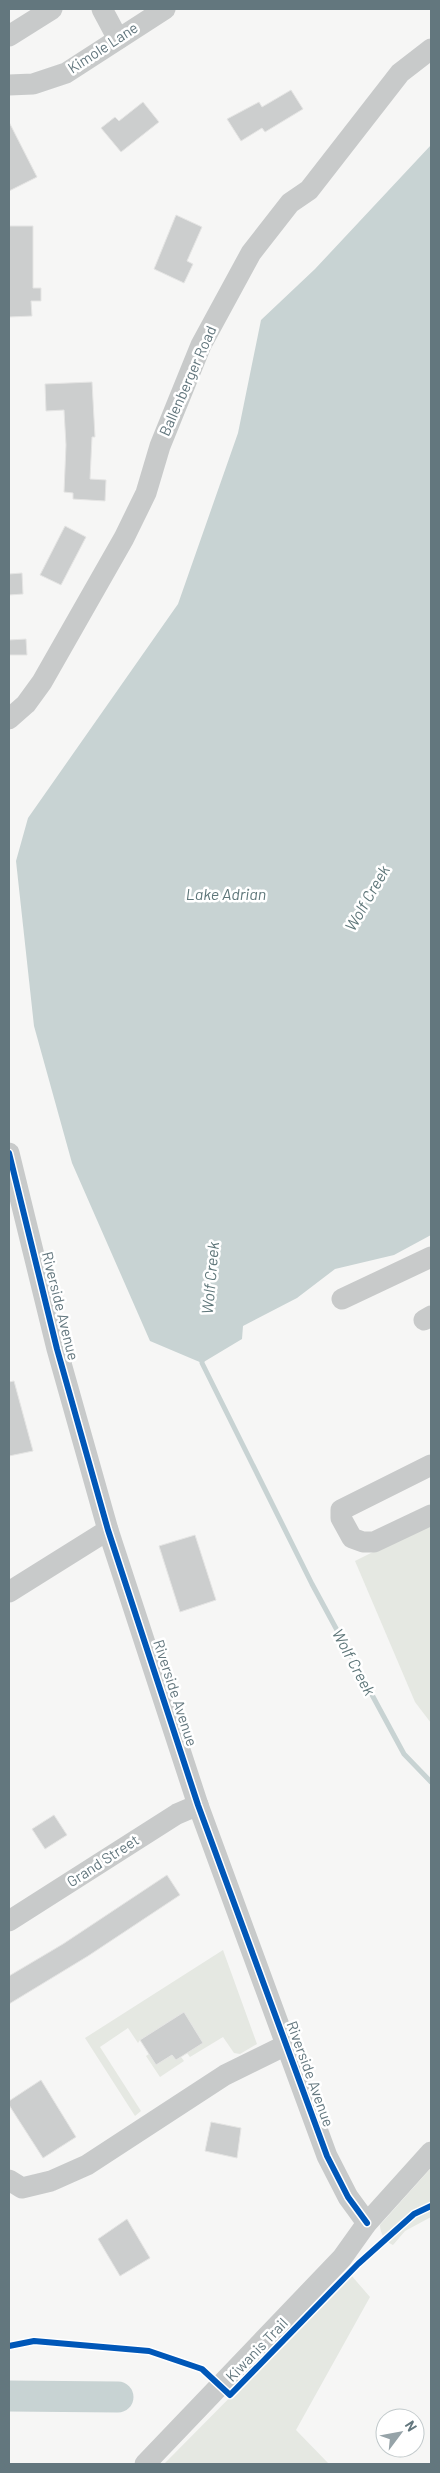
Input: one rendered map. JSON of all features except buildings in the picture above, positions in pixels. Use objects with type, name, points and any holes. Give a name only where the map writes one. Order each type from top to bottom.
[{"type":"street","points":[[9,36],[52,9]]},
{"type":"street","points":[[102,9],[118,39]]},
{"type":"street","name":"Kimole Lane","points":[[9,85],[33,84],[66,73],[165,9]]},
{"type":"street","name":"Ballenberger Road","points":[[9,720],[26,704],[42,682],[124,538],[146,493],[160,446],[198,352],[251,253],[290,203],[309,190],[400,73],[431,49]]},
{"type":"street","name":"Riverside Avenue","points":[[9,1153],[57,1350],[108,1530],[198,1805],[336,2176],[367,2223]]},
{"type":"street","points":[[342,1299],[431,1257]]},
{"type":"street","points":[[431,1465],[341,1510],[341,1518],[352,1538],[363,1542],[374,1542],[431,1515]]},
{"type":"street","points":[[9,1592],[108,1530]]},
{"type":"street","name":"Grand Street","points":[[9,1921],[177,1814],[198,1805]]},
{"type":"street","points":[[9,2180],[22,2188],[51,2181],[87,2164],[225,2075],[286,2045]]},
{"type":"street","points":[[152,2457],[203,2400],[342,2258],[367,2223],[431,2152]]},
{"type":"shaded area","points":[[431,1523],[431,1723],[415,1702],[355,1561]]},
{"type":"shaded area","points":[[223,1950],[257,2044],[240,2054],[234,2053],[223,2037],[190,2057],[187,2053],[140,2040],[138,2043],[128,2028],[100,2047],[141,2111],[135,2116],[85,2038]]},
{"type":"shaded area","points":[[149,2054],[156,2065],[172,2055],[176,2060],[181,2057],[184,2061],[160,2077],[146,2056]]},
{"type":"shaded area","points":[[431,2168],[431,2217],[405,2231],[393,2245],[390,2244],[384,2237],[380,2225]]},
{"type":"shaded area","points":[[351,2275],[370,2297],[296,2430],[329,2464],[164,2464]]},
{"type":"water","name":"Lake Adrian","points":[[431,145],[431,1235],[394,1255],[335,1269],[297,1298],[243,1326],[242,1339],[202,1363],[150,1341],[72,1163],[34,1026],[16,861],[28,818],[178,604],[238,433],[261,320],[315,269]]},
{"type":"waterway","name":"Wolf Creek","points":[[202,1357],[202,1363],[312,1584],[404,1754],[431,1782]]},
{"type":"waterway","points":[[9,2396],[118,2397]]},
{"type":"cycle path","points":[[9,1153],[57,1349],[108,1530],[198,1805],[327,2156],[348,2197],[367,2223]]},
{"type":"cycle path","name":"Kiwanis Trail","points":[[9,2346],[34,2341],[149,2351],[202,2369],[230,2395],[358,2264],[414,2214],[431,2206]]}]
